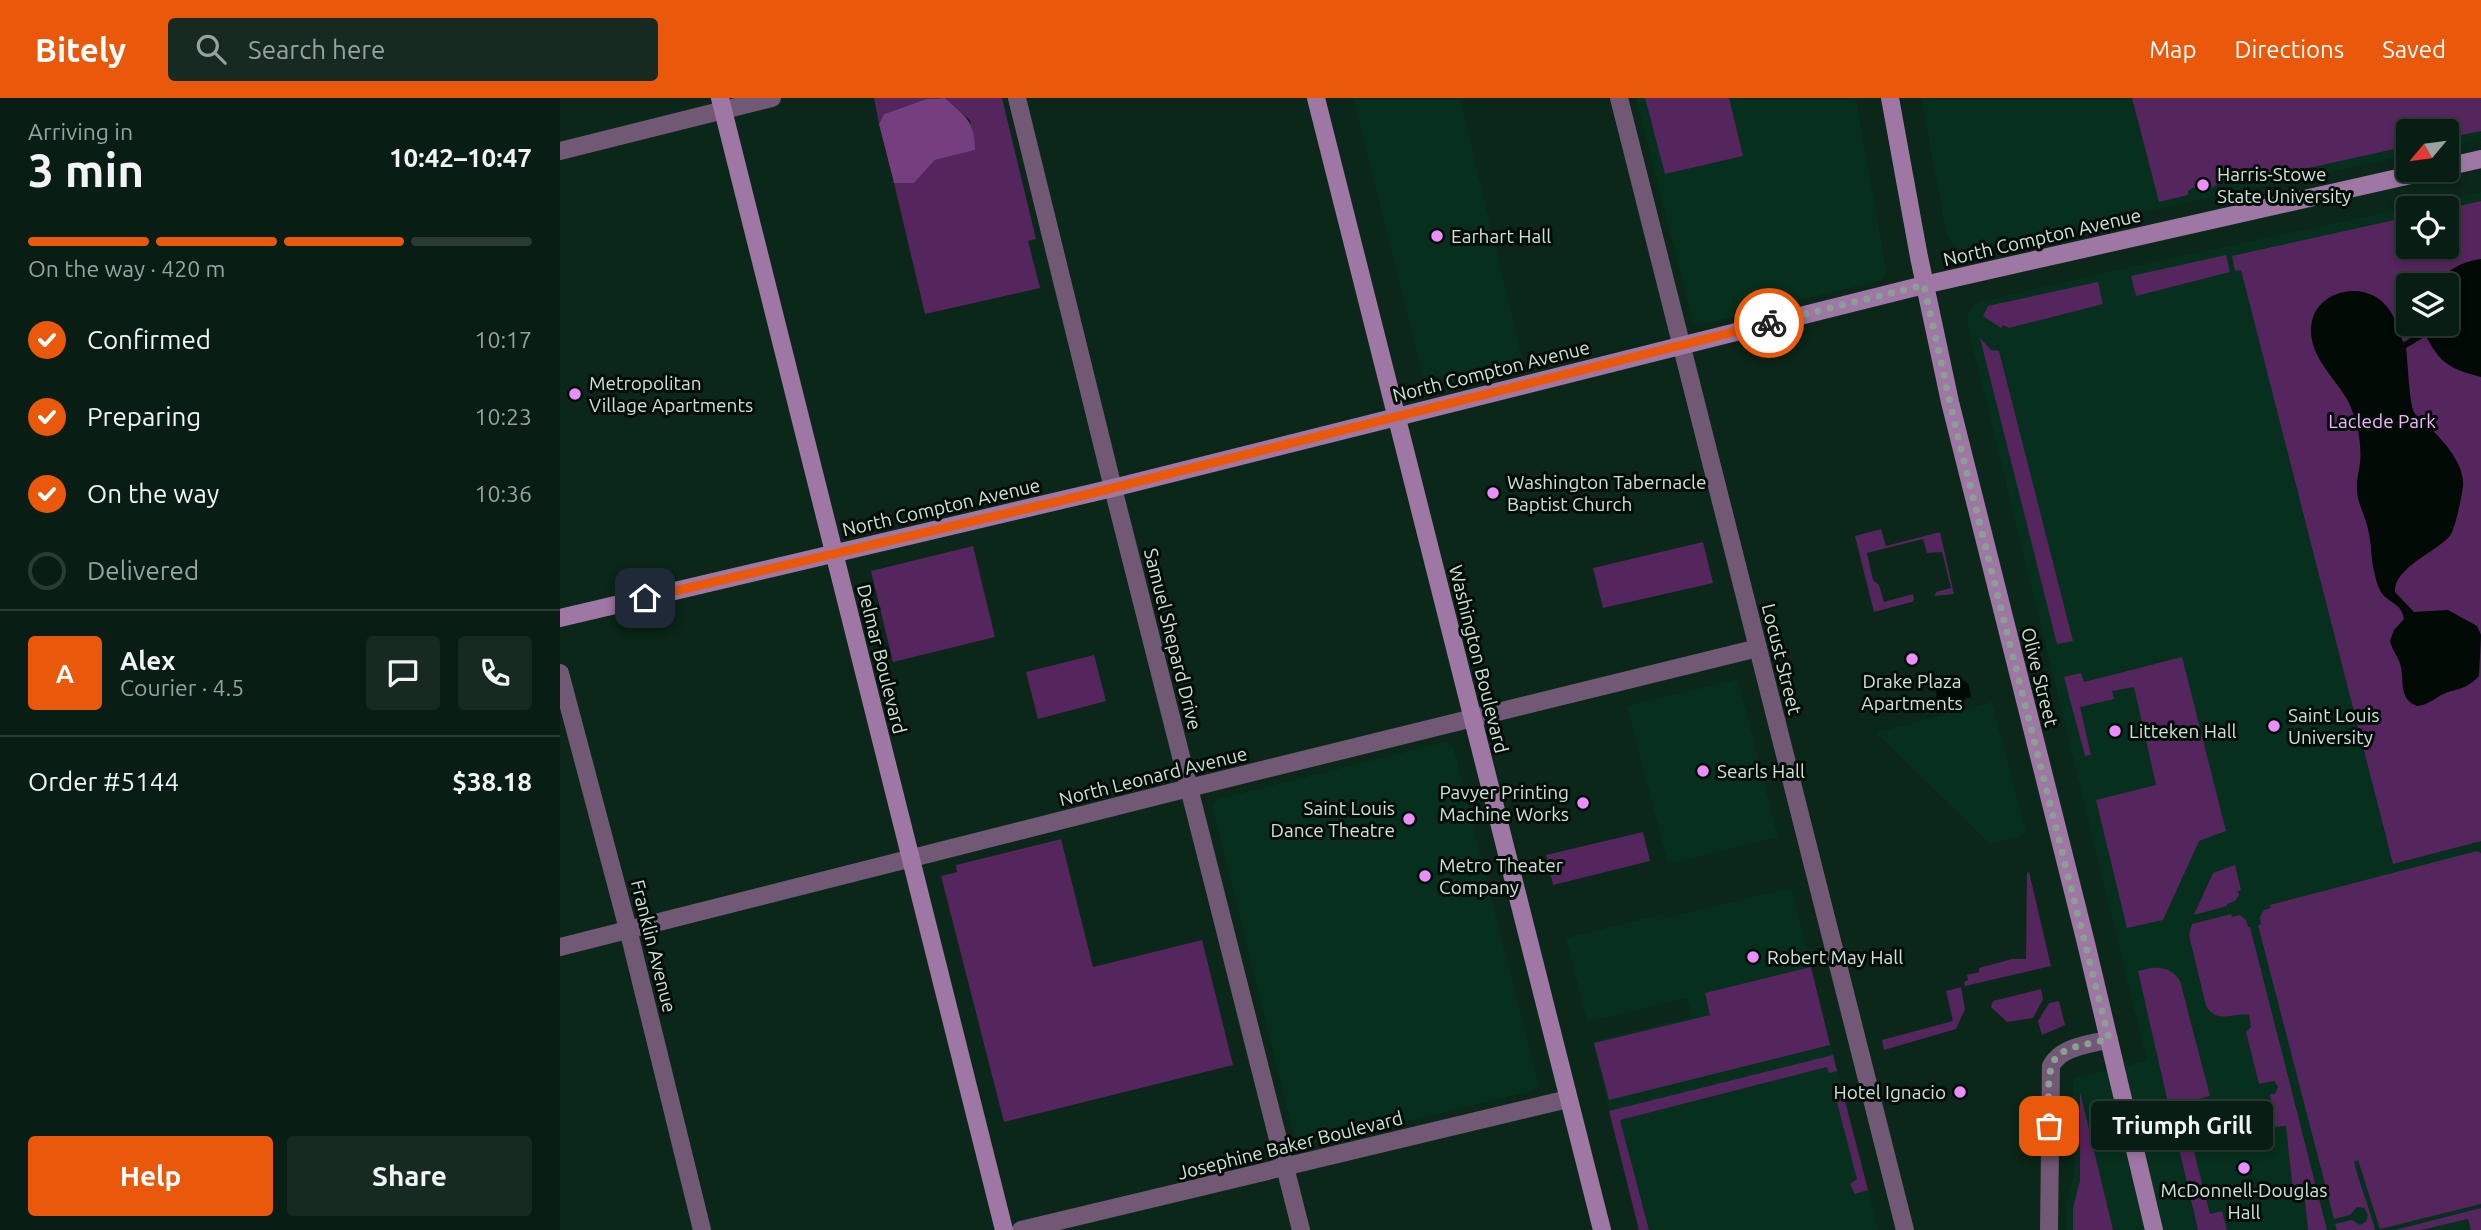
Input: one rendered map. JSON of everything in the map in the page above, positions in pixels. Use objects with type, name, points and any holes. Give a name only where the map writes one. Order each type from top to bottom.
[{"type":"main road","name":"Washington Boulevard","points":[[1316,98],[1602,1230]]},
{"type":"main road","name":"Olive Street","points":[[1891,98],[1924,285],[1953,416],[2109,1039],[2154,1230]]},
{"type":"main road","name":"Delmar Boulevard","points":[[721,104],[1004,1230]]},
{"type":"main road","points":[[2459,164],[2481,159]]},
{"type":"main road","name":"North Compton Avenue","points":[[560,618],[834,552],[974,522],[1924,285],[2396,178]]},
{"type":"street","points":[[560,151],[721,104],[772,98]]},
{"type":"street","name":"Samuel Shepard Drive","points":[[1017,98],[1112,488],[1301,1230]]},
{"type":"street","name":"Locust Street","points":[[1619,98],[1905,1230]]},
{"type":"street","name":"North Leonard Avenue","points":[[560,947],[1758,648]]},
{"type":"street","name":"Franklin Avenue","points":[[560,673],[628,929],[702,1230]]},
{"type":"street","points":[[2049,1230],[2051,1066],[2055,1058],[2065,1051],[2109,1039]]},
{"type":"street","name":"Josephine Baker Boulevard","points":[[1021,1230],[1569,1099]]},
{"type":"shaded area","points":[[945,98],[968,120],[975,140],[975,150],[935,160],[914,183],[894,183],[879,124],[884,114],[926,99]]},
{"type":"shaded area","points":[[1353,98],[1460,98],[1522,357],[1424,380]]},
{"type":"shaded area","points":[[1636,98],[1856,98],[1887,275],[1879,281],[1700,325],[1693,322]]},
{"type":"shaded area","points":[[1921,98],[2481,98],[2481,139],[2459,144],[2459,119],[2396,119],[2396,158],[1966,250],[1955,247],[1947,236]]},
{"type":"shaded area","name":"Saint Louis University","points":[[2481,192],[2481,1230],[2066,1230],[2066,1206],[2074,1175],[2073,1078],[2147,1061],[1968,327],[1968,314],[1975,304],[2396,210],[2396,259],[2459,259],[2459,197]]},
{"type":"shaded area","points":[[2481,259],[2481,377],[2448,364],[2436,353],[2426,336],[2459,336],[2459,273],[2448,273],[2467,262]]},
{"type":"shaded area","points":[[2347,291],[2367,293],[2386,306],[2396,323],[2396,336],[2401,336],[2403,342],[2414,336],[2426,336],[2406,348],[2412,407],[2452,454],[2461,470],[2463,486],[2458,513],[2449,537],[2408,568],[2396,584],[2395,592],[2414,612],[2448,610],[2477,626],[2481,635],[2479,676],[2463,687],[2417,706],[2405,695],[2400,663],[2390,641],[2394,630],[2404,619],[2403,614],[2378,587],[2368,530],[2358,499],[2360,447],[2356,423],[2348,401],[2317,354],[2311,333],[2312,321],[2321,304],[2329,298]]},
{"type":"shaded area","name":"Searls Hall","points":[[1738,679],[1778,837],[1668,864],[1627,706]]},
{"type":"shaded area","points":[[1965,681],[1969,685],[1971,697],[1936,707],[1936,689]]},
{"type":"shaded area","points":[[1992,702],[2025,833],[1990,844],[1876,733]]},
{"type":"shaded area","points":[[1445,742],[1453,746],[1539,1087],[1532,1091],[1302,1147],[1294,1136],[1212,806],[1218,799]]},
{"type":"shaded area","points":[[1791,888],[1878,1230],[1639,1230],[1592,1041],[1691,1017],[1687,998],[1587,1022],[1566,938],[1663,914],[1665,918]]},
{"type":"green space","points":[[874,98],[941,98],[926,99],[884,114],[879,124]]},
{"type":"green space","points":[[945,98],[1002,98],[1036,239],[1028,241],[1040,288],[925,314],[894,183],[914,183],[935,160],[974,150],[970,120]]},
{"type":"green space","points":[[1645,98],[1729,98],[1743,156],[1665,174]]},
{"type":"green space","name":"Harris-Stowe State University","points":[[2132,98],[2481,98],[2481,131],[2459,136],[2459,119],[2396,119],[2396,149],[2264,178],[2260,174],[2251,175],[2240,182],[2225,180],[2200,192],[2194,187],[2188,191],[2188,195],[2159,202]]},
{"type":"green space","name":"Laclede Park","points":[[2481,201],[2481,841],[2393,864],[2241,270],[2235,271],[2232,256],[2396,220],[2396,259],[2459,259],[2459,206]]},
{"type":"green space","points":[[2226,255],[2230,272],[2136,296],[2131,276]]},
{"type":"green space","points":[[2098,282],[2103,304],[2009,328],[2003,325],[2001,328],[1983,316],[1988,306]]},
{"type":"green space","points":[[1980,338],[1991,350],[1999,351],[2073,641],[2057,644]]},
{"type":"green space","points":[[1881,529],[1886,546],[1940,532],[1954,594],[1935,596],[1936,592],[1951,588],[1942,552],[1927,553],[1923,539],[1867,553],[1873,580],[1879,585],[1884,602],[1913,594],[1914,600],[1874,612],[1855,536]]},
{"type":"green space","points":[[1703,542],[1713,583],[1603,608],[1593,568]]},
{"type":"green space","points":[[973,546],[995,637],[893,662],[871,571]]},
{"type":"green space","points":[[1094,655],[1106,701],[1038,719],[1026,672]]},
{"type":"green space","points":[[2182,657],[2226,831],[2199,841],[2163,920],[2127,928],[2096,800],[2156,785],[2134,687],[2112,691],[2114,699],[2080,707],[2091,755],[2085,756],[2064,677],[2081,673],[2084,682]]},
{"type":"green space","points":[[1643,832],[1650,861],[1553,885],[1546,855]]},
{"type":"green space","points":[[1061,839],[1093,967],[1202,940],[1233,1065],[1004,1122],[941,876],[957,872],[956,865]]},
{"type":"green space","points":[[2477,851],[2481,853],[2481,1204],[2380,1229],[2358,1160],[2354,1162],[2375,1230],[2337,1230],[2335,1224],[2352,1220],[2360,1225],[2366,1222],[2368,1215],[2364,1208],[2357,1207],[2350,1215],[2334,1219],[2258,925],[2261,924],[2260,917],[2264,910],[2271,908],[2270,905]]},
{"type":"green space","points":[[2235,865],[2241,890],[2238,891],[2239,895],[2235,901],[2227,906],[2194,915],[2213,873]]},
{"type":"green space","points":[[2029,872],[2051,966],[1965,986],[1967,975],[1979,972],[1979,968],[2012,959],[2026,959]]},
{"type":"green space","points":[[2231,914],[2232,917],[2240,915],[2250,927],[2327,1230],[2308,1230],[2304,1192],[2293,1192],[2286,1126],[2273,1127],[2270,1094],[2275,1094],[2278,1087],[2274,1081],[2259,1084],[2246,1032],[2251,1027],[2249,1015],[2216,1015],[2206,1006],[2189,935],[2192,924]]},
{"type":"green space","points":[[1811,967],[1830,1045],[1609,1100],[1594,1043],[1710,1015],[1705,993]]},
{"type":"green space","points":[[2151,968],[2168,970],[2180,981],[2210,1096],[2194,1100],[2201,1125],[2194,1135],[2176,1138],[2138,971]]},
{"type":"green space","points":[[1961,987],[1965,1009],[1956,1029],[1884,1050],[1882,1040],[1953,1021],[1946,991]]},
{"type":"green space","points":[[2041,989],[2043,999],[2033,1018],[2007,1022],[1991,1007],[1993,1001]]},
{"type":"green space","points":[[2059,1001],[2065,1025],[2042,1035],[2038,1021],[2049,1003]]},
{"type":"green space","points":[[1833,1055],[1837,1071],[1829,1073],[1827,1067],[1620,1120],[1649,1230],[1639,1230],[1609,1111]]},
{"type":"green space","points":[[2080,1092],[2113,1230],[2073,1230],[2073,1208],[2080,1181]]},
{"type":"green space","points":[[1843,1093],[1868,1190],[1855,1194],[1850,1184],[1857,1179],[1835,1095]]},
{"type":"green space","points":[[2191,1140],[2210,1214],[2222,1211],[2227,1230],[2198,1230],[2178,1144]]},
{"type":"green space","points":[[2481,1208],[2481,1230],[2471,1230],[2468,1219],[2421,1230],[2395,1230]]},
{"type":"way so far","points":[[1769,323],[1924,285],[1956,429],[2109,1039],[2065,1051],[2055,1058],[2050,1074],[2049,1126]]},
{"type":"place","name":"Harris-Stowe State University","points":[[2203,185]]},
{"type":"place","name":"Earhart Hall","points":[[1437,236]]},
{"type":"place","name":"Metropolitan Village Apartments","points":[[575,394]]},
{"type":"place","name":"Washington Tabernacle Baptist Church","points":[[1493,493]]},
{"type":"place","name":"Drake Plaza Apartments","points":[[1912,659]]},
{"type":"place","name":"Saint Louis University","points":[[2274,726]]},
{"type":"place","name":"Litteken Hall","points":[[2115,731]]},
{"type":"place","name":"Searls Hall","points":[[1703,771]]},
{"type":"place","name":"Pavyer Printing Machine Works","points":[[1583,803]]},
{"type":"place","name":"Saint Louis Dance Theatre","points":[[1409,819]]},
{"type":"place","name":"Metro Theater Company","points":[[1425,876]]},
{"type":"place","name":"Robert May Hall","points":[[1753,957]]},
{"type":"place","name":"Hotel Ignacio","points":[[1960,1092]]},
{"type":"place","name":"Triumph Grill","points":[[2049,1126]]},
{"type":"place","name":"McDonnell-Douglas Hall","points":[[2244,1168]]},
{"type":"route","points":[[645,598],[1089,494],[1769,323]]}]
